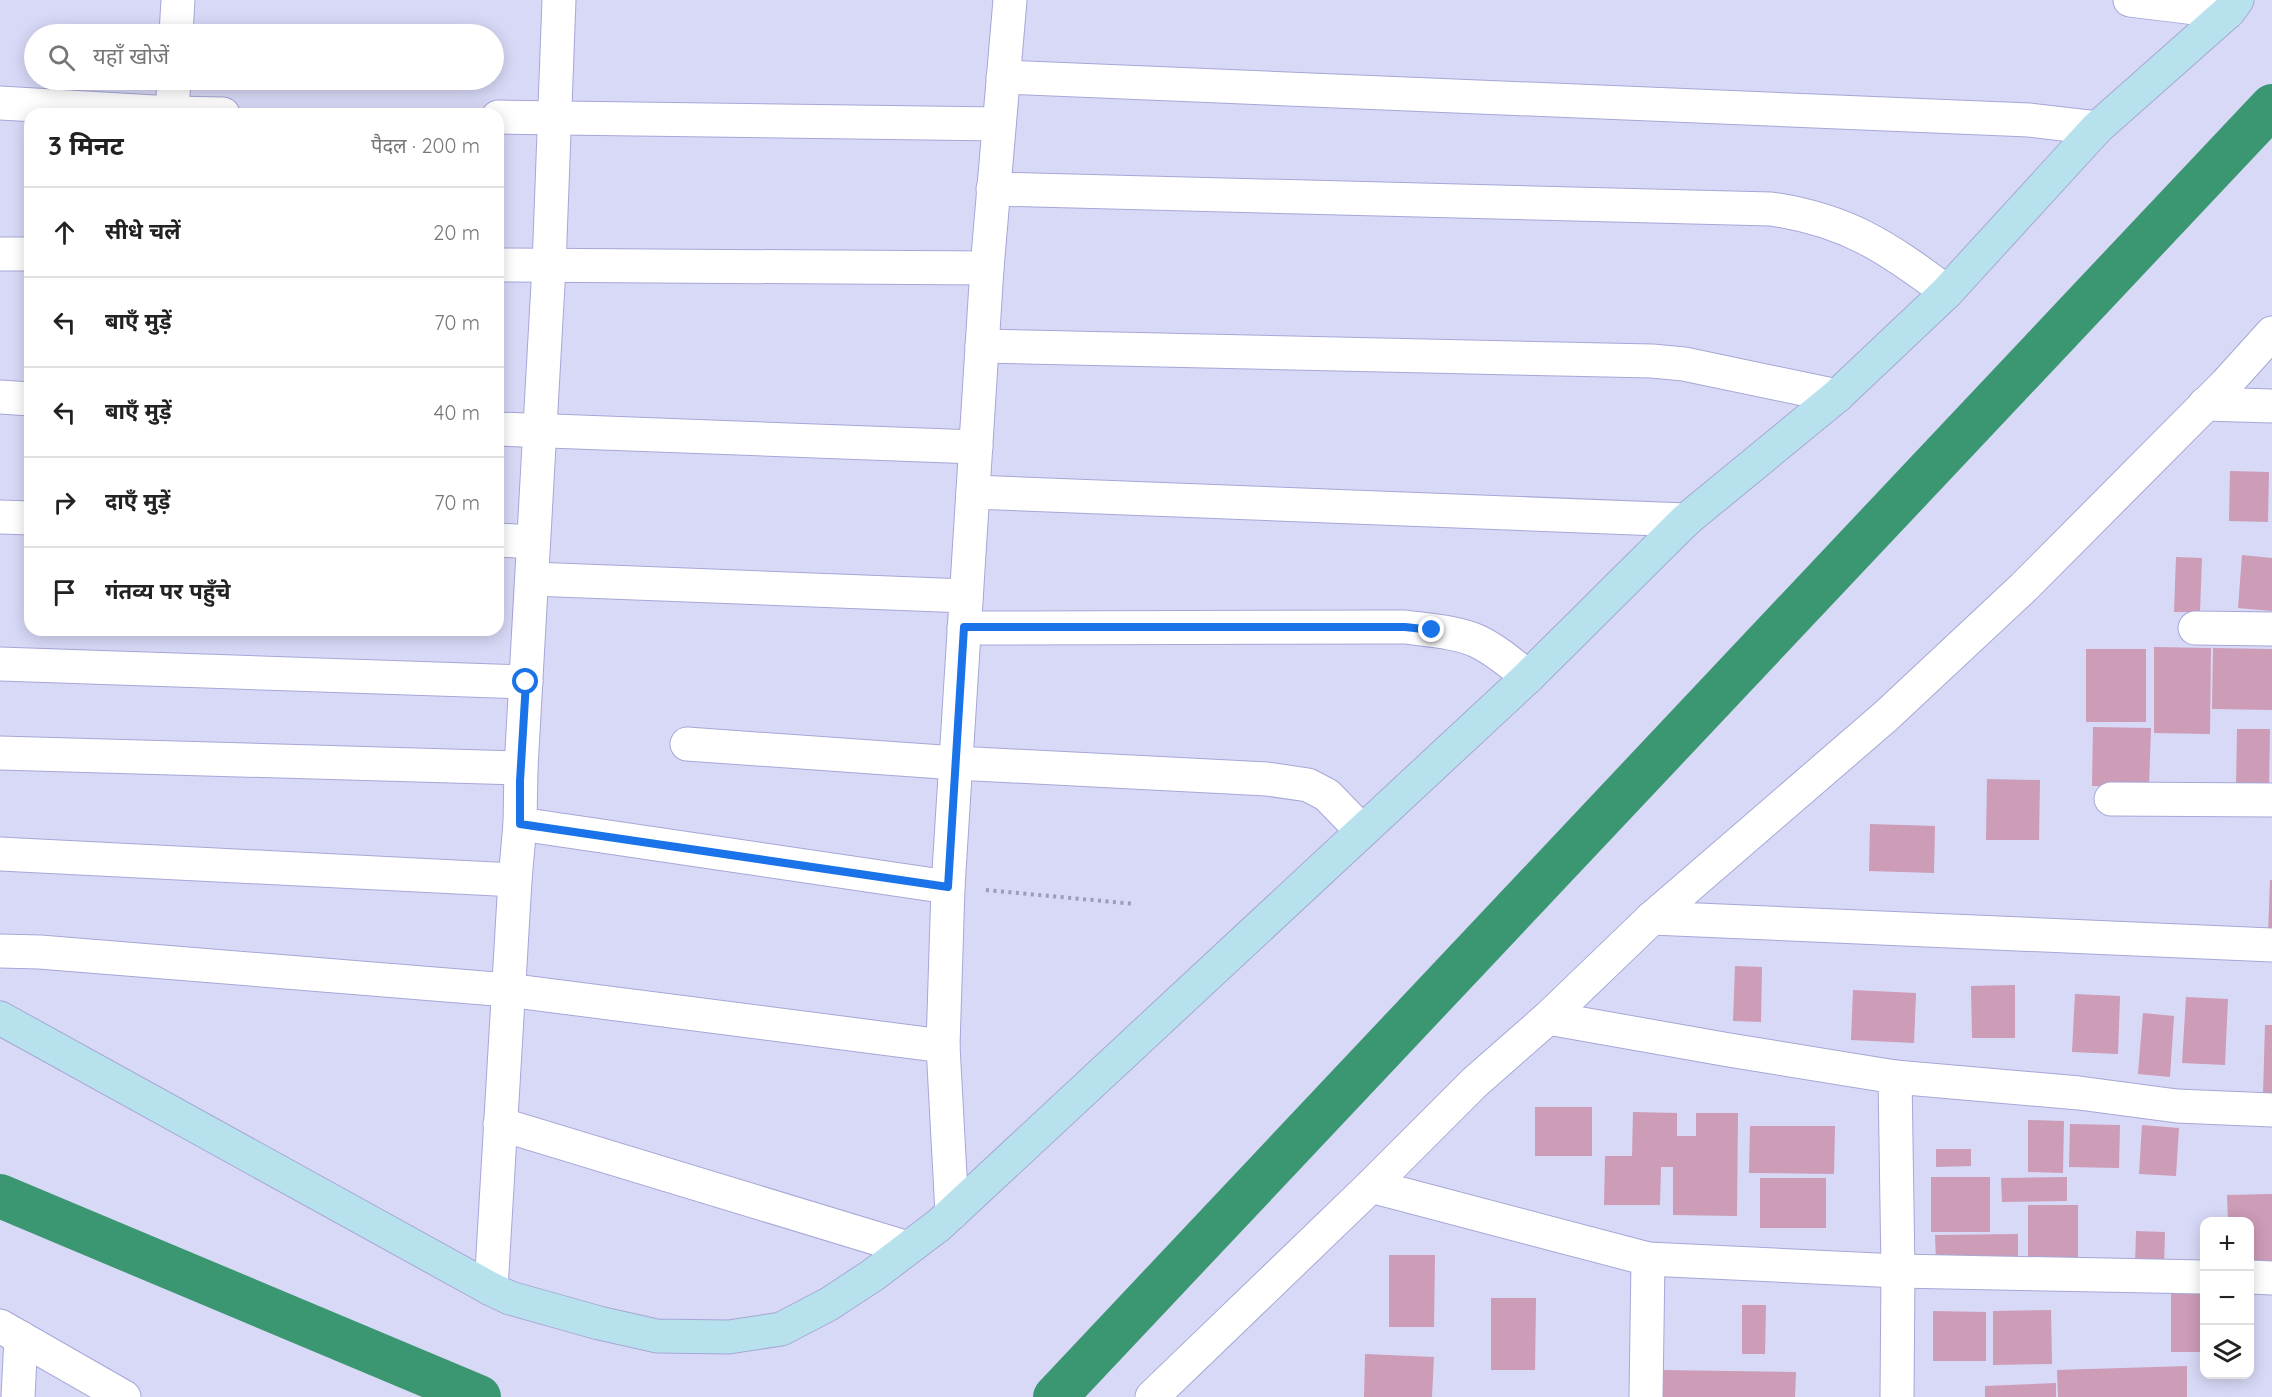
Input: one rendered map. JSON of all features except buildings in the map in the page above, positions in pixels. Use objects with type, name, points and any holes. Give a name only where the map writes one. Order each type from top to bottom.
[{"type":"street","points":[[177,24],[178,0]]},
{"type":"street","points":[[491,1289],[514,880],[520,824],[521,768],[549,266],[559,0]]},
{"type":"street","points":[[952,1213],[943,1046],[948,887],[987,268],[1010,0]]},
{"type":"street","points":[[2130,0],[2233,6]]},
{"type":"street","points":[[0,1018],[510,1298],[657,1336],[729,1337],[781,1329],[873,1275],[952,1213],[1528,677],[1686,520],[1837,396],[1947,292],[2097,128],[2233,6]]},
{"type":"street","points":[[1003,77],[2029,120],[2097,128]]},
{"type":"street","points":[[172,108],[173,90]]},
{"type":"street","points":[[0,103],[86,108]]},
{"type":"street","points":[[504,117],[999,124]]},
{"type":"street","points":[[993,189],[1771,209],[1820,218],[1859,235],[1896,254],[1947,292]]},
{"type":"street","points":[[0,254],[24,254]]},
{"type":"street","points":[[504,265],[987,268]]},
{"type":"street","points":[[1152,1397],[1371,1186],[1474,1083],[1548,1018],[1652,918],[1886,716],[2024,587],[2272,333]]},
{"type":"street","points":[[982,346],[1652,361],[1684,363],[1837,396]]},
{"type":"street","points":[[0,397],[24,399]]},
{"type":"street","points":[[2205,404],[2272,406]]},
{"type":"street","points":[[504,429],[976,447]]},
{"type":"street","points":[[973,492],[1686,520]]},
{"type":"street","points":[[0,517],[24,518]]},
{"type":"street","points":[[504,540],[534,542]]},
{"type":"street","points":[[532,579],[965,612],[1405,627],[1432,630],[1476,641],[1499,654],[1528,677]]},
{"type":"street","points":[[2195,627],[2272,630]]},
{"type":"street","points":[[0,664],[526,682]]},
{"type":"street","points":[[687,744],[956,763],[1267,779],[1308,785],[1327,795],[1362,831]]},
{"type":"street","points":[[0,753],[521,768]]},
{"type":"street","points":[[2111,799],[2272,800]]},
{"type":"street","points":[[520,824],[948,887]]},
{"type":"street","points":[[0,854],[514,880]]},
{"type":"street","points":[[1652,918],[2272,945]]},
{"type":"street","points":[[0,951],[40,952],[508,990],[943,1046]]},
{"type":"street","points":[[1548,1018],[1895,1077],[2079,1093],[2177,1106],[2272,1110]]},
{"type":"street","points":[[1895,1077],[1897,1397]]},
{"type":"street","points":[[500,1124],[908,1248]]},
{"type":"street","points":[[1371,1186],[1648,1259],[1898,1270],[2200,1276]]},
{"type":"street","points":[[1646,1397],[1648,1259]]},
{"type":"street","points":[[2254,1277],[2272,1278]]},
{"type":"street","points":[[11,1332],[18,1397]]},
{"type":"street","points":[[11,1332],[124,1397]]},
{"type":"path","points":[[948,887],[1135,904]]},
{"type":"waterway","points":[[1055,1397],[2272,106]]},
{"type":"waterway","points":[[0,1196],[479,1397]]},
{"type":"route","points":[[526,682],[520,781],[520,824],[948,887],[964,627],[1405,627],[1432,630]]}]
